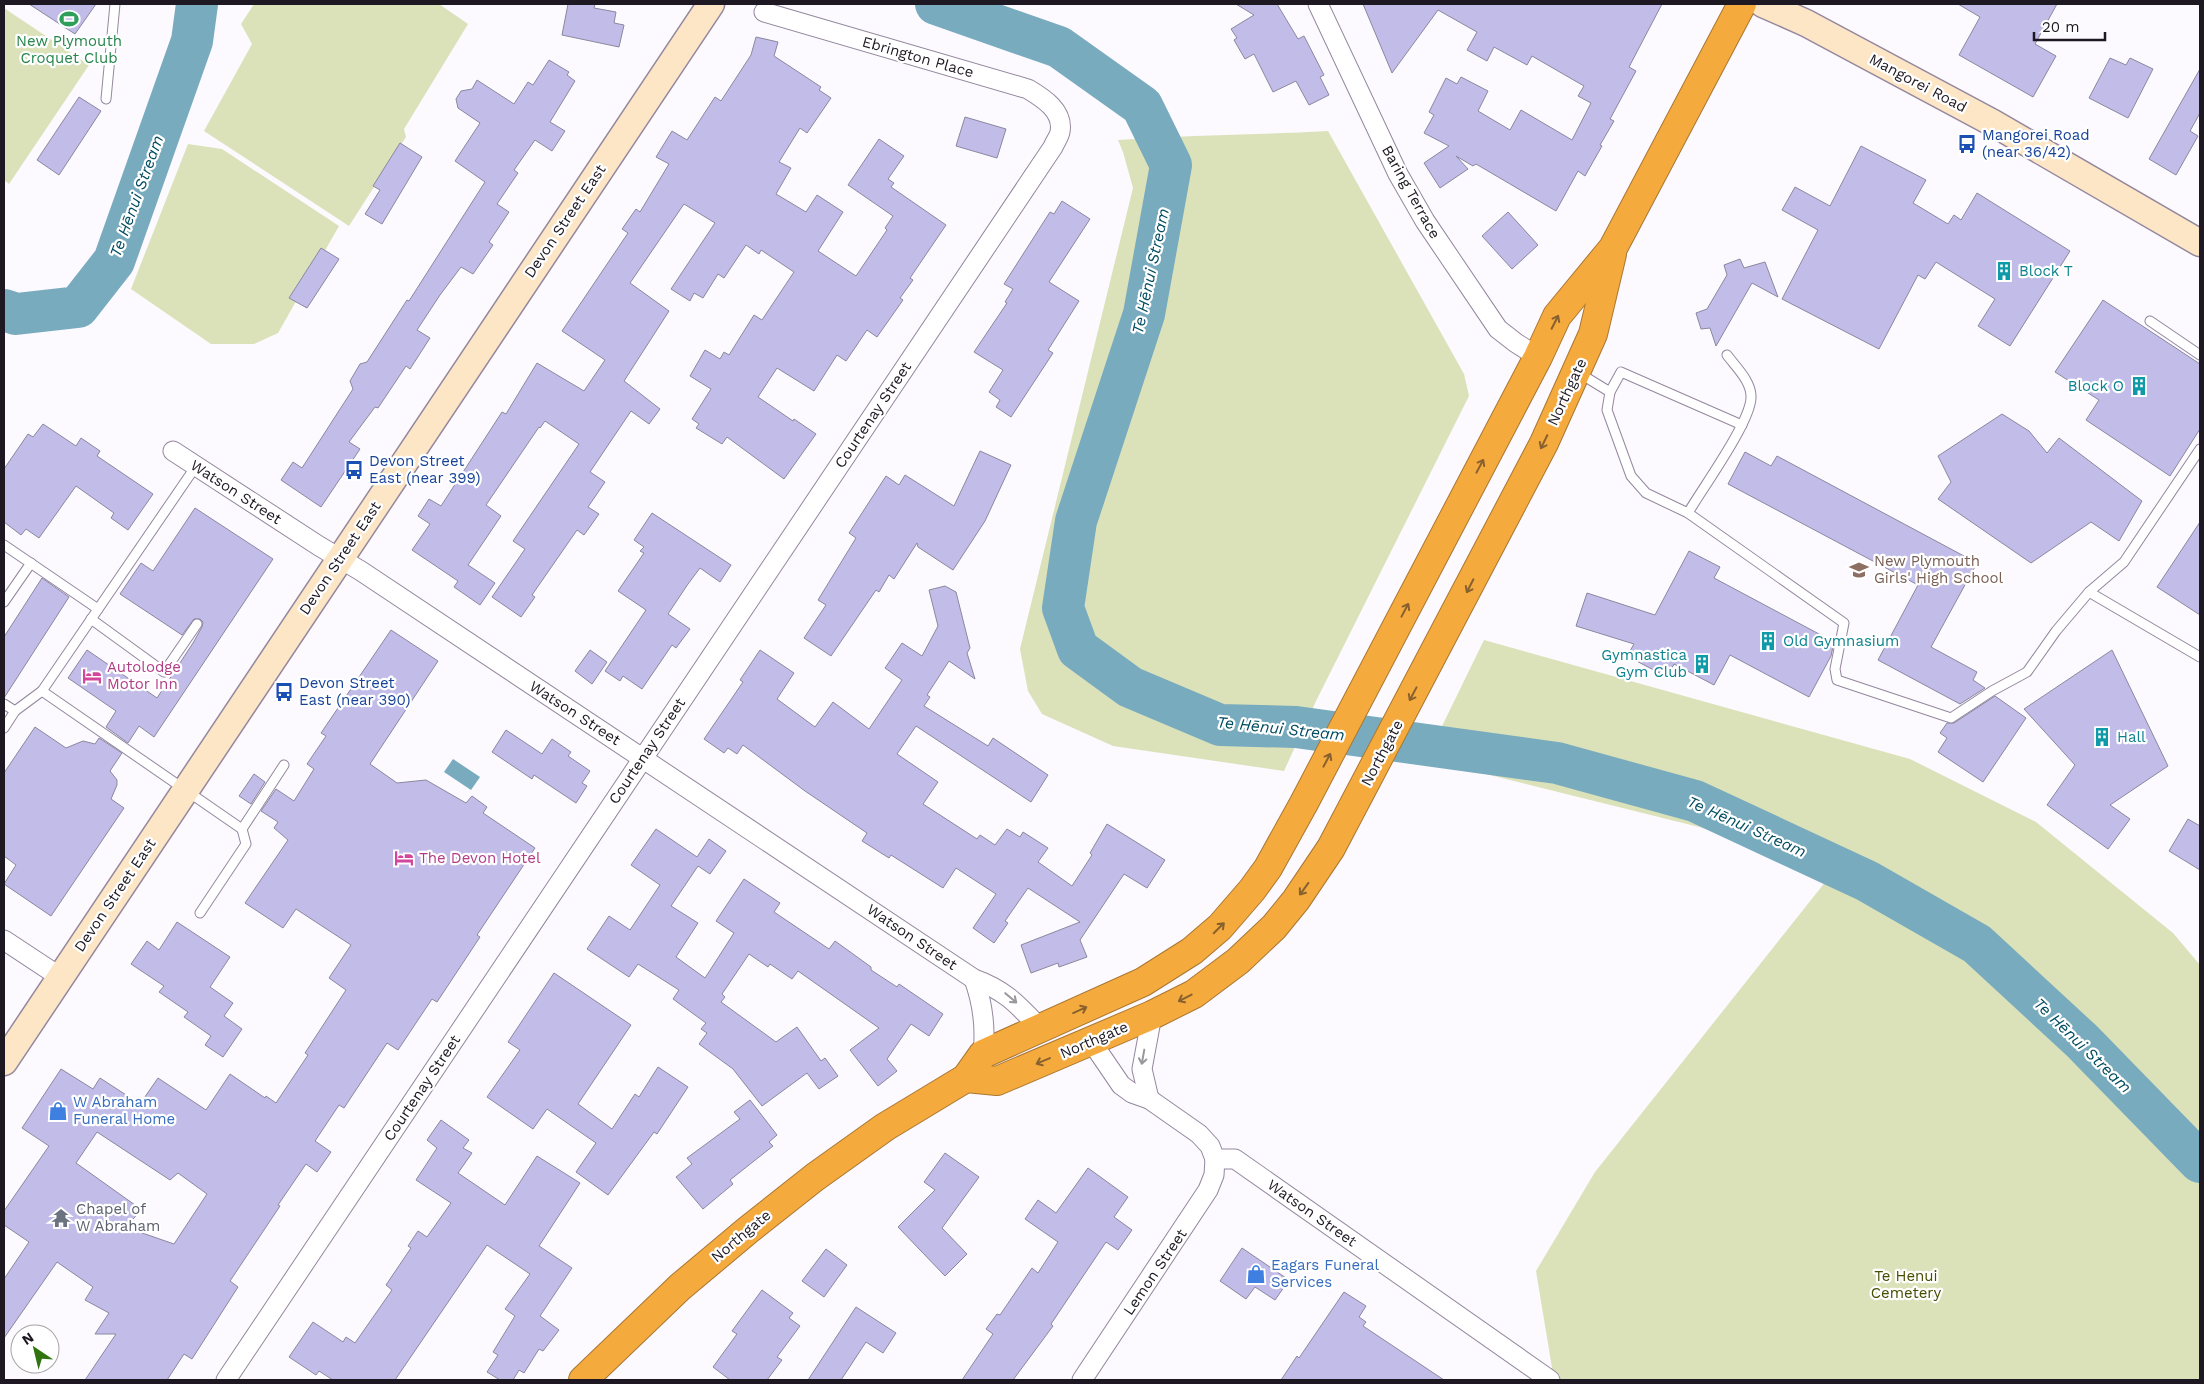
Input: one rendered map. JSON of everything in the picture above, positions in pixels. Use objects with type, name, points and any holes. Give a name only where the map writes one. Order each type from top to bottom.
[{"type":"highway","name":"Northgate","points":[[582,1380],[680,1287],[814,1176],[884,1127],[966,1078],[984,1054],[1143,982],[1176,962],[1207,939],[1236,910],[1268,868],[1304,803],[1538,356],[1557,316],[1613,248],[1742,4]]},
{"type":"highway","name":"Northgate","points":[[966,1078],[997,1081],[1152,1015],[1194,994],[1250,950],[1274,927],[1296,900],[1331,848],[1544,443],[1593,334],[1613,248]]},
{"type":"main road","name":"Mangorei Road","points":[[1764,4],[1806,23],[1993,123],[2200,243]]},
{"type":"main road","name":"Devon Street East","points":[[4,1062],[707,10]]},
{"type":"street","name":"Baring Terrace","points":[[1318,4],[1398,174],[1425,221],[1498,329],[1516,343],[1538,356]]},
{"type":"street","name":"Ebrington Place","points":[[764,12],[1028,89],[1050,103],[1059,120]]},
{"type":"street","name":"Courtenay Street","points":[[226,1380],[1053,147],[1060,132],[1059,120]]},
{"type":"street","name":"Watson Street","points":[[174,451],[340,558],[974,979],[997,988],[1009,996],[1040,1028]]},
{"type":"street","points":[[4,940],[60,977]]},
{"type":"street","name":"Watson Street","points":[[974,979],[984,1013],[984,1054]]},
{"type":"street","points":[[1149,1099],[1142,1069],[1152,1015]]},
{"type":"street","points":[[1090,1041],[1121,1085],[1149,1099],[1199,1134],[1210,1146],[1216,1159]]},
{"type":"street","name":"Watson Street","points":[[1216,1159],[1235,1159],[1550,1380]]},
{"type":"street","name":"Lemon Street","points":[[1082,1380],[1208,1190],[1214,1175],[1216,1159]]},
{"type":"lane","points":[[106,99],[115,4]]},
{"type":"lane","points":[[2150,321],[2200,355]]},
{"type":"lane","points":[[1688,512],[1742,425],[1752,398],[1747,382],[1727,355]]},
{"type":"lane","points":[[1577,372],[1610,392]]},
{"type":"lane","points":[[1742,425],[1621,372],[1610,392],[1608,410],[1631,476],[1646,493],[1688,512],[1844,623],[1835,669],[1837,680],[1951,718],[1992,691],[2027,672],[2056,631],[2089,592],[2124,562],[2200,449]]},
{"type":"lane","points":[[4,728],[15,711],[42,691],[196,466]]},
{"type":"lane","points":[[4,545],[98,609]]},
{"type":"lane","points":[[4,602],[31,563]]},
{"type":"lane","points":[[2089,592],[2200,657]]},
{"type":"lane","points":[[91,619],[164,672],[198,624]]},
{"type":"lane","points":[[42,691],[242,829],[246,844],[200,913]]},
{"type":"lane","points":[[4,704],[15,711]]},
{"type":"lane","points":[[242,829],[284,765]]},
{"type":"green space","points":[[254,4],[439,4],[468,24],[404,129],[406,137],[349,226],[204,131],[252,44],[241,24]]},
{"type":"green space","points":[[4,8],[89,65],[9,184],[4,180]]},
{"type":"green space","points":[[1328,131],[1464,374],[1469,396],[1316,701],[1284,771],[1113,746],[1042,714],[1028,691],[1020,649],[1133,188],[1118,140]]},
{"type":"green space","points":[[188,144],[222,149],[339,226],[278,333],[254,344],[211,344],[131,289]]},
{"type":"green space","name":"Te Henui Cemetery","points":[[1484,640],[1910,759],[2036,822],[2173,933],[2200,965],[2200,1380],[1554,1380],[1536,1271],[1595,1172],[1838,866],[1699,827],[1426,759]]},
{"type":"water","points":[[453,759],[480,777],[471,790],[444,772]]},
{"type":"building","name":"New Plymouth Croquet Club","points":[[29,4],[96,4],[75,34]]},
{"type":"building","points":[[568,4],[595,4],[594,8],[616,12],[614,23],[624,25],[619,47],[562,35]]},
{"type":"building","points":[[1236,4],[1277,4],[1298,39],[1304,36],[1324,75],[1320,77],[1329,95],[1309,105],[1296,81],[1273,92],[1254,54],[1245,59],[1234,40],[1237,38],[1231,29],[1254,15]]},
{"type":"building","points":[[1363,4],[1662,4],[1629,67],[1636,71],[1610,119],[1614,121],[1600,145],[1602,146],[1585,176],[1578,171],[1556,211],[1476,164],[1473,166],[1456,156],[1468,169],[1440,188],[1424,163],[1449,146],[1424,133],[1434,115],[1429,112],[1446,78],[1457,84],[1461,77],[1488,91],[1478,111],[1510,130],[1521,110],[1572,140],[1591,103],[1578,96],[1584,86],[1532,56],[1527,65],[1494,47],[1487,61],[1467,50],[1477,32],[1438,10],[1392,73]]},
{"type":"building","points":[[1958,4],[2057,4],[2035,44],[2056,56],[2033,97],[1959,55],[1980,17]]},
{"type":"building","points":[[756,37],[778,42],[774,56],[821,87],[819,90],[831,98],[807,133],[800,128],[779,162],[791,168],[776,194],[806,212],[817,195],[843,212],[818,251],[856,276],[887,230],[885,228],[893,216],[848,185],[879,139],[904,156],[888,179],[894,183],[891,187],[946,225],[910,278],[913,280],[900,298],[903,300],[877,337],[867,330],[846,361],[837,355],[814,391],[777,368],[758,397],[816,434],[784,479],[727,437],[722,444],[696,428],[699,424],[692,419],[711,389],[690,376],[705,350],[720,359],[724,352],[729,355],[754,315],[762,320],[794,272],[761,250],[759,254],[746,245],[724,278],[718,274],[703,298],[694,293],[690,301],[671,289],[715,223],[684,204],[630,283],[669,311],[624,381],[660,409],[649,424],[631,411],[590,472],[605,482],[588,507],[599,514],[584,535],[577,530],[532,595],[535,597],[521,617],[492,597],[525,549],[513,541],[579,444],[545,421],[539,427],[486,505],[501,516],[468,565],[495,583],[480,605],[454,587],[458,581],[412,550],[430,524],[418,516],[429,499],[441,506],[502,412],[506,414],[537,363],[584,391],[605,360],[562,331],[628,233],[622,229],[636,209],[640,212],[669,164],[656,157],[672,131],[687,140],[715,97],[721,101],[751,55]]},
{"type":"building","points":[[2110,58],[2126,65],[2130,58],[2153,69],[2128,118],[2089,98]]},
{"type":"building","points":[[549,60],[569,72],[567,75],[575,81],[550,122],[565,131],[552,151],[535,140],[514,170],[518,173],[497,204],[509,212],[489,242],[493,245],[473,274],[461,267],[417,330],[430,338],[410,369],[406,366],[378,408],[375,407],[349,442],[360,449],[321,507],[281,480],[293,462],[302,468],[353,389],[350,381],[360,364],[367,362],[407,300],[409,301],[485,182],[455,161],[480,123],[458,108],[456,99],[461,91],[472,89],[477,80],[514,104],[528,82],[533,85]]},
{"type":"building","points":[[2200,69],[2200,113],[2190,131],[2198,136],[2176,175],[2149,159]]},
{"type":"building","points":[[79,97],[101,111],[59,175],[37,160]]},
{"type":"building","points":[[965,117],[1006,129],[997,158],[956,146]]},
{"type":"building","points":[[400,143],[422,157],[382,224],[365,214],[380,190],[373,186]]},
{"type":"building","points":[[1861,146],[1926,180],[1913,203],[1948,224],[1954,215],[1961,220],[1977,193],[2070,251],[2010,346],[1978,326],[1995,299],[1936,262],[1925,279],[1918,275],[1879,349],[1782,299],[1818,230],[1782,210],[1795,187],[1830,206]]},
{"type":"building","points":[[1062,201],[1090,219],[1049,282],[1079,301],[1048,350],[1053,353],[1011,417],[996,407],[1000,400],[989,392],[1003,370],[974,352],[1007,303],[1005,302],[1013,289],[1004,284],[1050,212],[1054,214]]},
{"type":"building","points":[[1508,212],[1538,245],[1512,269],[1482,236]]},
{"type":"building","points":[[321,248],[339,259],[307,308],[289,298]]},
{"type":"building","points":[[1740,259],[1744,268],[1765,262],[1778,297],[1752,283],[1716,346],[1710,328],[1701,329],[1696,313],[1707,309],[1727,275],[1724,265]]},
{"type":"building","name":"Block O","points":[[2103,300],[2200,364],[2200,429],[2170,476],[2086,420],[2099,400],[2055,372]]},
{"type":"building","points":[[2002,414],[2029,431],[2047,453],[2059,438],[2142,501],[2119,541],[2091,522],[2031,563],[1938,499],[1951,482],[1938,456]]},
{"type":"building","points":[[43,424],[76,446],[81,438],[100,451],[97,456],[153,494],[128,530],[111,518],[114,513],[76,486],[39,538],[26,529],[21,535],[4,522],[4,469],[28,434],[33,437]]},
{"type":"building","points":[[980,451],[1011,465],[985,521],[953,570],[918,547],[917,543],[894,579],[889,575],[879,592],[876,590],[831,656],[804,638],[826,605],[818,600],[856,538],[849,533],[886,476],[899,485],[905,475],[954,506]]},
{"type":"building","points":[[1745,452],[1771,466],[1777,456],[1977,563],[1931,647],[1977,672],[1973,680],[1985,688],[1960,704],[1878,660],[1918,585],[1728,484]]},
{"type":"building","points":[[195,508],[273,559],[154,737],[139,726],[128,743],[106,727],[116,711],[68,678],[87,650],[157,698],[193,643],[203,622],[200,619],[194,619],[182,635],[120,594],[141,563],[153,571]]},
{"type":"building","points":[[652,513],[731,565],[720,582],[700,568],[688,584],[668,614],[690,629],[676,648],[672,645],[642,689],[623,676],[620,681],[605,671],[646,610],[618,591],[644,553],[640,551],[644,547],[634,540]]},
{"type":"building","points":[[2200,522],[2200,615],[2157,587]]},
{"type":"building","points":[[1689,551],[1720,567],[1714,578],[1834,642],[1831,656],[1809,697],[1730,655],[1714,685],[1674,664],[1667,677],[1627,656],[1634,644],[1576,626],[1587,593],[1655,615]]},
{"type":"building","points":[[42,578],[69,597],[4,698],[4,637]]},
{"type":"building","points":[[945,586],[956,592],[970,648],[967,653],[975,679],[949,661],[927,695],[930,697],[924,706],[988,746],[993,738],[1048,775],[1031,802],[916,726],[897,754],[938,782],[923,804],[977,839],[980,835],[995,845],[1007,829],[1020,837],[1023,832],[1048,848],[1038,862],[1072,886],[1092,855],[1090,853],[1107,824],[1165,860],[1147,888],[1124,874],[1080,940],[1087,957],[1059,967],[1058,963],[1031,973],[1021,945],[1080,922],[1028,888],[1005,921],[1008,923],[994,943],[973,928],[996,894],[956,868],[943,888],[891,855],[889,858],[862,841],[867,833],[805,791],[743,745],[737,754],[728,748],[724,753],[704,739],[743,682],[740,680],[760,650],[794,673],[777,699],[815,727],[833,702],[869,729],[902,680],[885,668],[902,643],[922,656],[938,626],[929,590]]},
{"type":"building","points":[[391,630],[438,661],[370,764],[397,783],[426,780],[466,803],[472,796],[487,807],[483,813],[535,848],[477,935],[480,937],[437,1002],[432,999],[398,1050],[387,1043],[344,1108],[339,1105],[315,1141],[331,1152],[317,1172],[306,1164],[278,1205],[280,1206],[230,1281],[238,1287],[192,1359],[184,1354],[167,1380],[85,1380],[116,1334],[95,1334],[109,1313],[85,1300],[93,1287],[57,1262],[14,1324],[10,1324],[10,1329],[4,1338],[4,1279],[29,1242],[4,1225],[4,1211],[49,1146],[22,1128],[61,1069],[93,1089],[100,1078],[140,1104],[158,1078],[206,1110],[230,1074],[265,1098],[266,1096],[276,1103],[308,1055],[305,1053],[346,990],[329,978],[351,945],[296,909],[283,928],[245,903],[288,840],[274,828],[278,822],[261,811],[276,789],[294,801],[314,769],[307,764],[326,736],[321,733]],"holes":[[[97,1132],[170,1180],[178,1173],[207,1194],[174,1244],[125,1227],[142,1210],[76,1163]]]},
{"type":"building","points":[[590,650],[607,662],[592,684],[575,671]]},
{"type":"building","name":"Hall","points":[[2112,650],[2168,766],[2110,805],[2130,819],[2108,849],[2047,805],[2075,765],[2024,709]]},
{"type":"building","points":[[1995,696],[2026,718],[1983,782],[1938,752],[1947,738],[1940,733],[1947,723],[1954,723]]},
{"type":"building","points":[[35,727],[66,748],[83,741],[95,744],[99,738],[122,753],[110,771],[117,780],[117,785],[111,799],[124,808],[51,916],[4,884],[16,865],[4,856],[4,773]]},
{"type":"building","points":[[506,730],[542,754],[552,739],[571,752],[568,756],[590,771],[582,783],[587,786],[576,803],[534,775],[532,779],[492,752]]},
{"type":"building","points":[[254,774],[265,782],[251,804],[239,796]]},
{"type":"building","points":[[2188,819],[2200,826],[2200,870],[2169,851]]},
{"type":"building","points":[[656,829],[697,857],[709,839],[726,851],[710,874],[698,866],[671,906],[698,923],[676,957],[705,978],[734,933],[716,921],[744,879],[780,903],[774,912],[829,949],[835,941],[871,967],[871,970],[897,987],[899,984],[943,1014],[929,1036],[911,1024],[887,1059],[897,1071],[878,1086],[850,1050],[879,1028],[798,971],[792,979],[770,964],[768,967],[749,954],[722,994],[725,997],[721,1002],[776,1042],[797,1027],[821,1061],[825,1058],[838,1076],[819,1089],[807,1073],[762,1106],[733,1069],[699,1044],[707,1033],[701,1029],[706,1023],[673,999],[679,990],[638,964],[629,977],[587,949],[609,916],[630,930],[660,885],[631,865]]},
{"type":"building","points":[[177,922],[230,957],[210,987],[233,1003],[224,1016],[242,1029],[223,1057],[205,1045],[211,1036],[184,1017],[188,1012],[159,992],[164,986],[131,964],[147,941],[159,950]]},
{"type":"building","points":[[554,973],[631,1025],[578,1104],[612,1129],[635,1094],[639,1097],[658,1067],[688,1087],[657,1134],[654,1132],[608,1195],[576,1172],[596,1143],[547,1109],[533,1129],[487,1097],[520,1050],[508,1042]]},
{"type":"building","points":[[750,1100],[777,1135],[769,1142],[773,1146],[730,1180],[733,1184],[703,1209],[676,1177],[692,1164],[687,1158],[740,1119],[734,1112]]},
{"type":"building","points":[[441,1120],[469,1140],[463,1148],[472,1153],[458,1173],[505,1205],[537,1156],[580,1183],[539,1246],[572,1268],[540,1316],[559,1330],[543,1351],[539,1349],[524,1373],[519,1370],[513,1380],[500,1380],[487,1372],[498,1355],[493,1352],[515,1316],[505,1309],[530,1274],[487,1245],[395,1380],[333,1380],[319,1371],[316,1375],[289,1357],[313,1322],[343,1342],[346,1337],[355,1343],[392,1290],[386,1285],[411,1248],[408,1246],[418,1231],[427,1237],[451,1203],[416,1180],[437,1148],[427,1140]]},
{"type":"building","points":[[945,1153],[979,1177],[942,1228],[967,1254],[945,1276],[898,1227],[935,1190],[924,1182]]},
{"type":"building","points":[[1088,1168],[1128,1197],[1114,1217],[1132,1230],[1118,1250],[1106,1242],[1051,1324],[1053,1326],[1013,1380],[962,1380],[993,1334],[986,1329],[997,1314],[1000,1315],[1032,1268],[1038,1273],[1058,1242],[1025,1219],[1038,1200],[1056,1213]]},
{"type":"building","points":[[1242,1248],[1289,1280],[1275,1300],[1255,1287],[1246,1299],[1220,1281]]},
{"type":"building","points":[[826,1249],[847,1265],[824,1297],[802,1281]]},
{"type":"building","points":[[762,1290],[793,1313],[789,1318],[800,1326],[777,1357],[782,1360],[767,1380],[730,1380],[713,1367],[737,1334],[732,1331]]},
{"type":"building","points":[[1344,1292],[1366,1306],[1359,1317],[1366,1322],[1363,1326],[1444,1380],[1281,1380],[1297,1356],[1299,1358]]},
{"type":"building","points":[[856,1307],[896,1333],[883,1353],[866,1342],[841,1380],[808,1380]]},
{"type":"waterway","name":"Te Hēnui Stream","points":[[4,310],[16,314],[78,307],[114,261],[192,41],[197,4]]},
{"type":"waterway","name":"Te Hēnui Stream","points":[[936,4],[1059,47],[1142,106],[1171,165],[1144,314],[1076,521],[1063,608],[1078,649],[1130,687],[1220,725],[1296,727],[1557,763],[1695,801],[1867,881],[1977,944],[2082,1041],[2200,1162]]},
{"type":"place","name":"New Plymouth Croquet Club","points":[[69,19]]},
{"type":"place","name":"Mangorei Road (near 36/42)","points":[[1967,144]]},
{"type":"place","name":"Block T","points":[[2004,271]]},
{"type":"place","name":"Block O","points":[[2139,386]]},
{"type":"place","name":"Devon Street East (near 399)","points":[[354,470]]},
{"type":"place","name":"New Plymouth Girls' High School","points":[[1859,570]]},
{"type":"place","name":"Old Gymnasium","points":[[1768,641]]},
{"type":"place","name":"Gymnastica Gym Club","points":[[1702,664]]},
{"type":"place","name":"Autolodge Motor Inn","points":[[92,676]]},
{"type":"place","name":"Devon Street East (near 390)","points":[[284,692]]},
{"type":"place","name":"Hall","points":[[2102,737]]},
{"type":"place","name":"The Devon Hotel","points":[[404,858]]},
{"type":"place","name":"W Abraham Funeral Home","points":[[58,1111]]},
{"type":"place","name":"Chapel of W Abraham","points":[[61,1218]]},
{"type":"place","name":"Eagars Funeral Services","points":[[1256,1274]]}]
